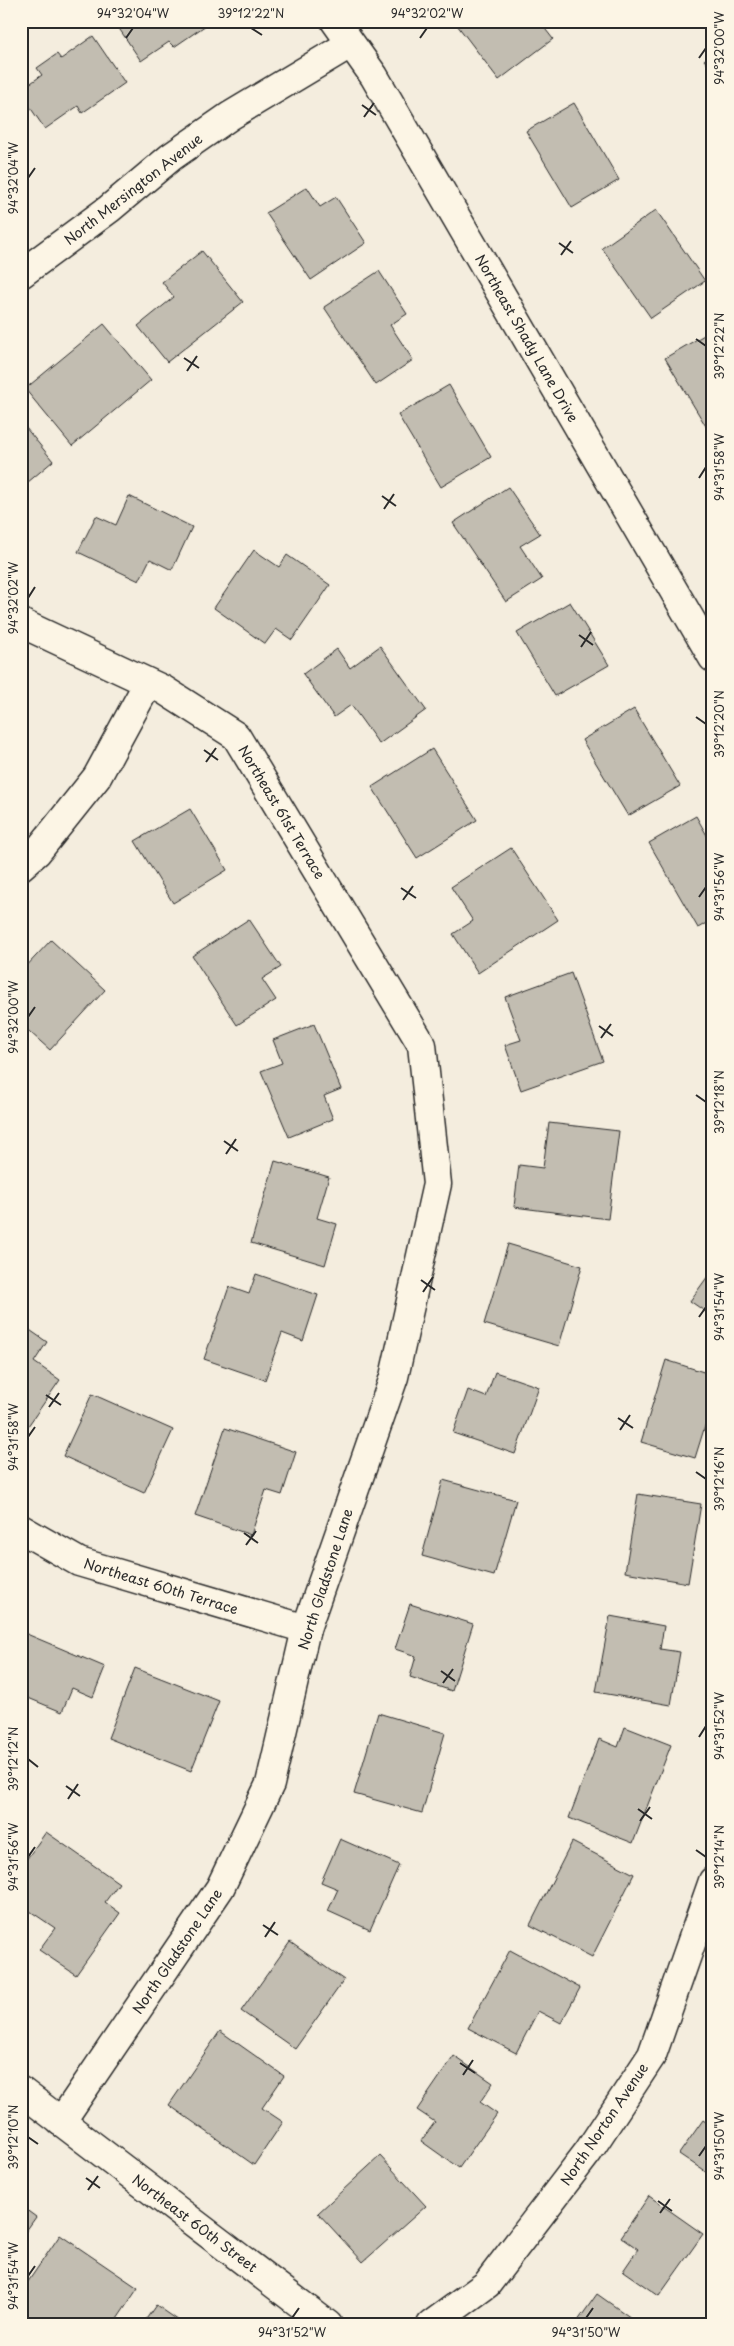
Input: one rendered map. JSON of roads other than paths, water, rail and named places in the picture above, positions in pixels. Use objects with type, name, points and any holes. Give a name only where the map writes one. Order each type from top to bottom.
[{"type":"street","name":"Northeast Shady Lane Drive","points":[[335,21],[374,76],[713,658]]},
{"type":"street","name":"North Mersington Avenue","points":[[21,274],[109,209],[171,157],[230,116],[350,44]]},
{"type":"street","name":"Northeast 61st Terrace","points":[[21,623],[164,690],[236,736],[422,1045]]},
{"type":"street","points":[[21,866],[37,852],[97,777],[148,683]]},
{"type":"street","name":"North Gladstone Lane","points":[[62,2122],[220,1888],[270,1784],[306,1630],[394,1377],[437,1184],[422,1045]]},
{"type":"street","name":"Northeast 60th Terrace","points":[[21,1529],[79,1562],[306,1630]]},
{"type":"street","name":"North Norton Avenue","points":[[431,2325],[487,2284],[588,2152],[652,2055],[713,1881]]},
{"type":"street","name":"Northeast 60th Street","points":[[21,2091],[328,2325]]}]
